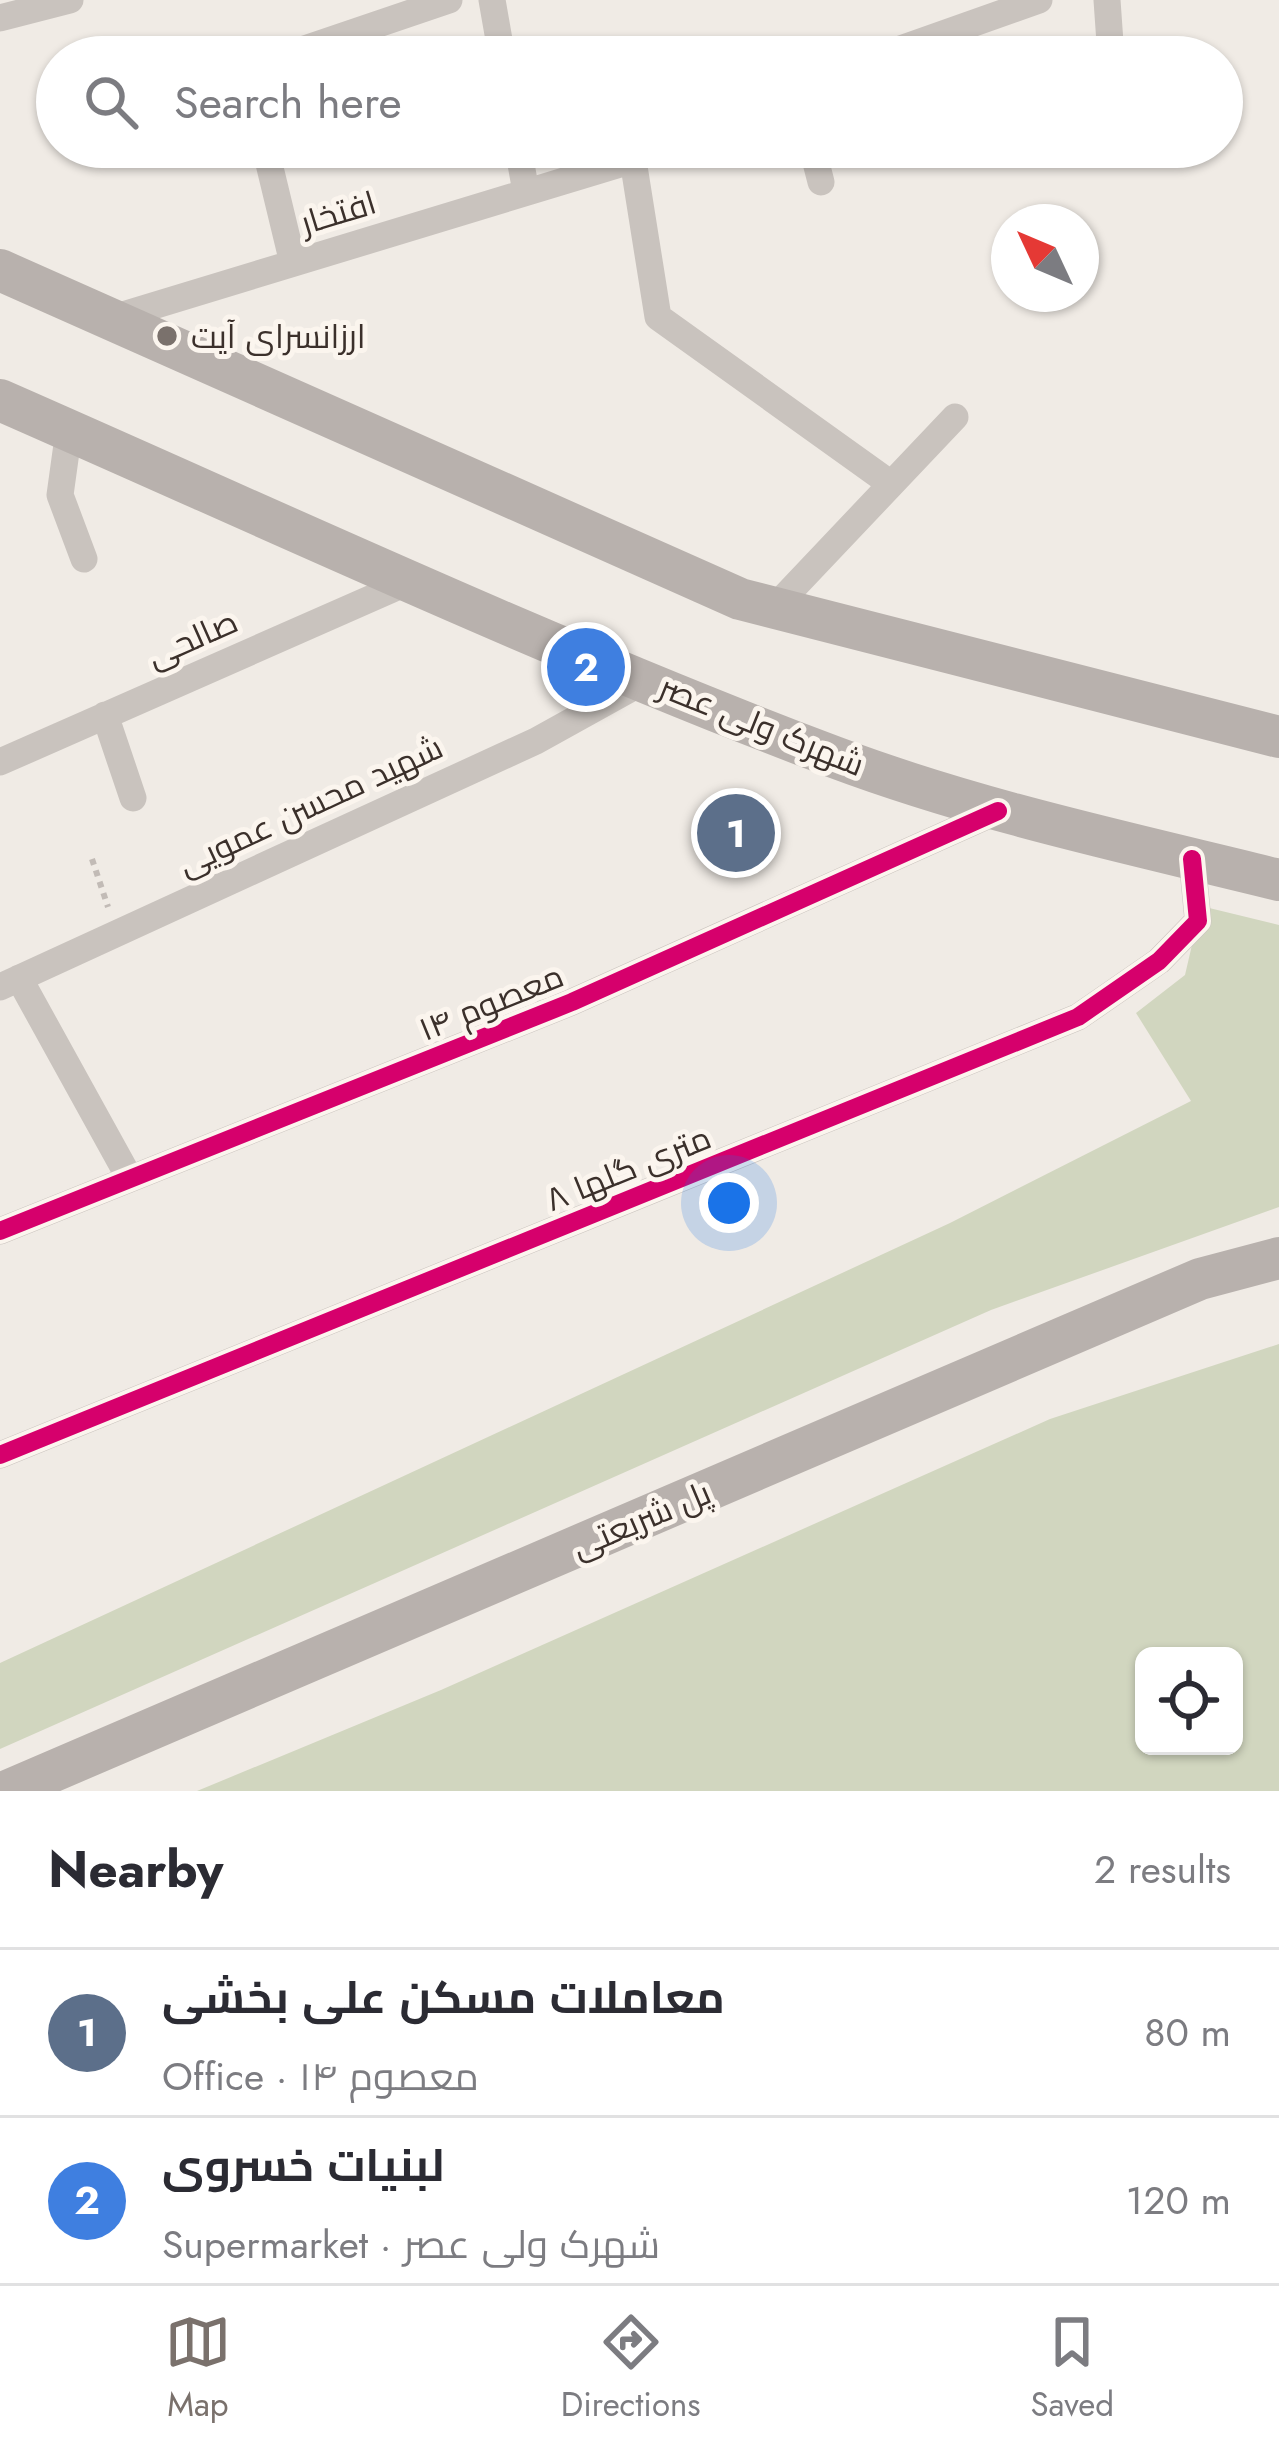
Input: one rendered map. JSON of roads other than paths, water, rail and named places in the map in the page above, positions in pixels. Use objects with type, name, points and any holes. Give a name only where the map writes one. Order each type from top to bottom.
[{"type":"main road","points":[[0,270],[740,599],[1279,736]]},
{"type":"main road","name":"شهرک ولی عصر","points":[[0,400],[835,757],[998,812],[1279,880]]},
{"type":"main road","name":"پل شریعتی","points":[[7,1791],[1200,1279],[1279,1258]]},
{"type":"street","points":[[0,18],[70,0]]},
{"type":"street","points":[[343,36],[449,0]]},
{"type":"street","points":[[492,0],[498,36]]},
{"type":"street","points":[[937,36],[1039,0]]},
{"type":"street","points":[[1107,0],[1110,36]]},
{"type":"street","points":[[271,168],[293,263]]},
{"type":"street","points":[[522,168],[526,192]]},
{"type":"street","name":"افتخار","points":[[110,319],[598,168]]},
{"type":"street","points":[[644,168],[658,317],[892,484]]},
{"type":"street","points":[[817,168],[821,182]]},
{"type":"street","points":[[775,608],[955,417]]},
{"type":"street","points":[[69,430],[60,496],[84,559]]},
{"type":"street","name":"صالحی","points":[[0,762],[413,580]]},
{"type":"street","name":"شهید محسن عمویی","points":[[9,983],[536,741],[646,680]]},
{"type":"street","points":[[105,716],[133,798]]},
{"type":"street","name":"۱۴ معصوم","points":[[0,1232],[572,1003],[998,812]]},
{"type":"street","name":"۸ متری گلها","points":[[0,1455],[1078,1017],[1159,961],[1198,921],[1192,859]]},
{"type":"street","points":[[9,983],[130,1179]]},
{"type":"place","name":"ارزانسرای آیت","points":[[167,336]]},
{"type":"place","name":"لبنیات خسروی","points":[[586,667]]},
{"type":"place","name":"معاملات مسکن علی بخشی","points":[[736,833]]}]
